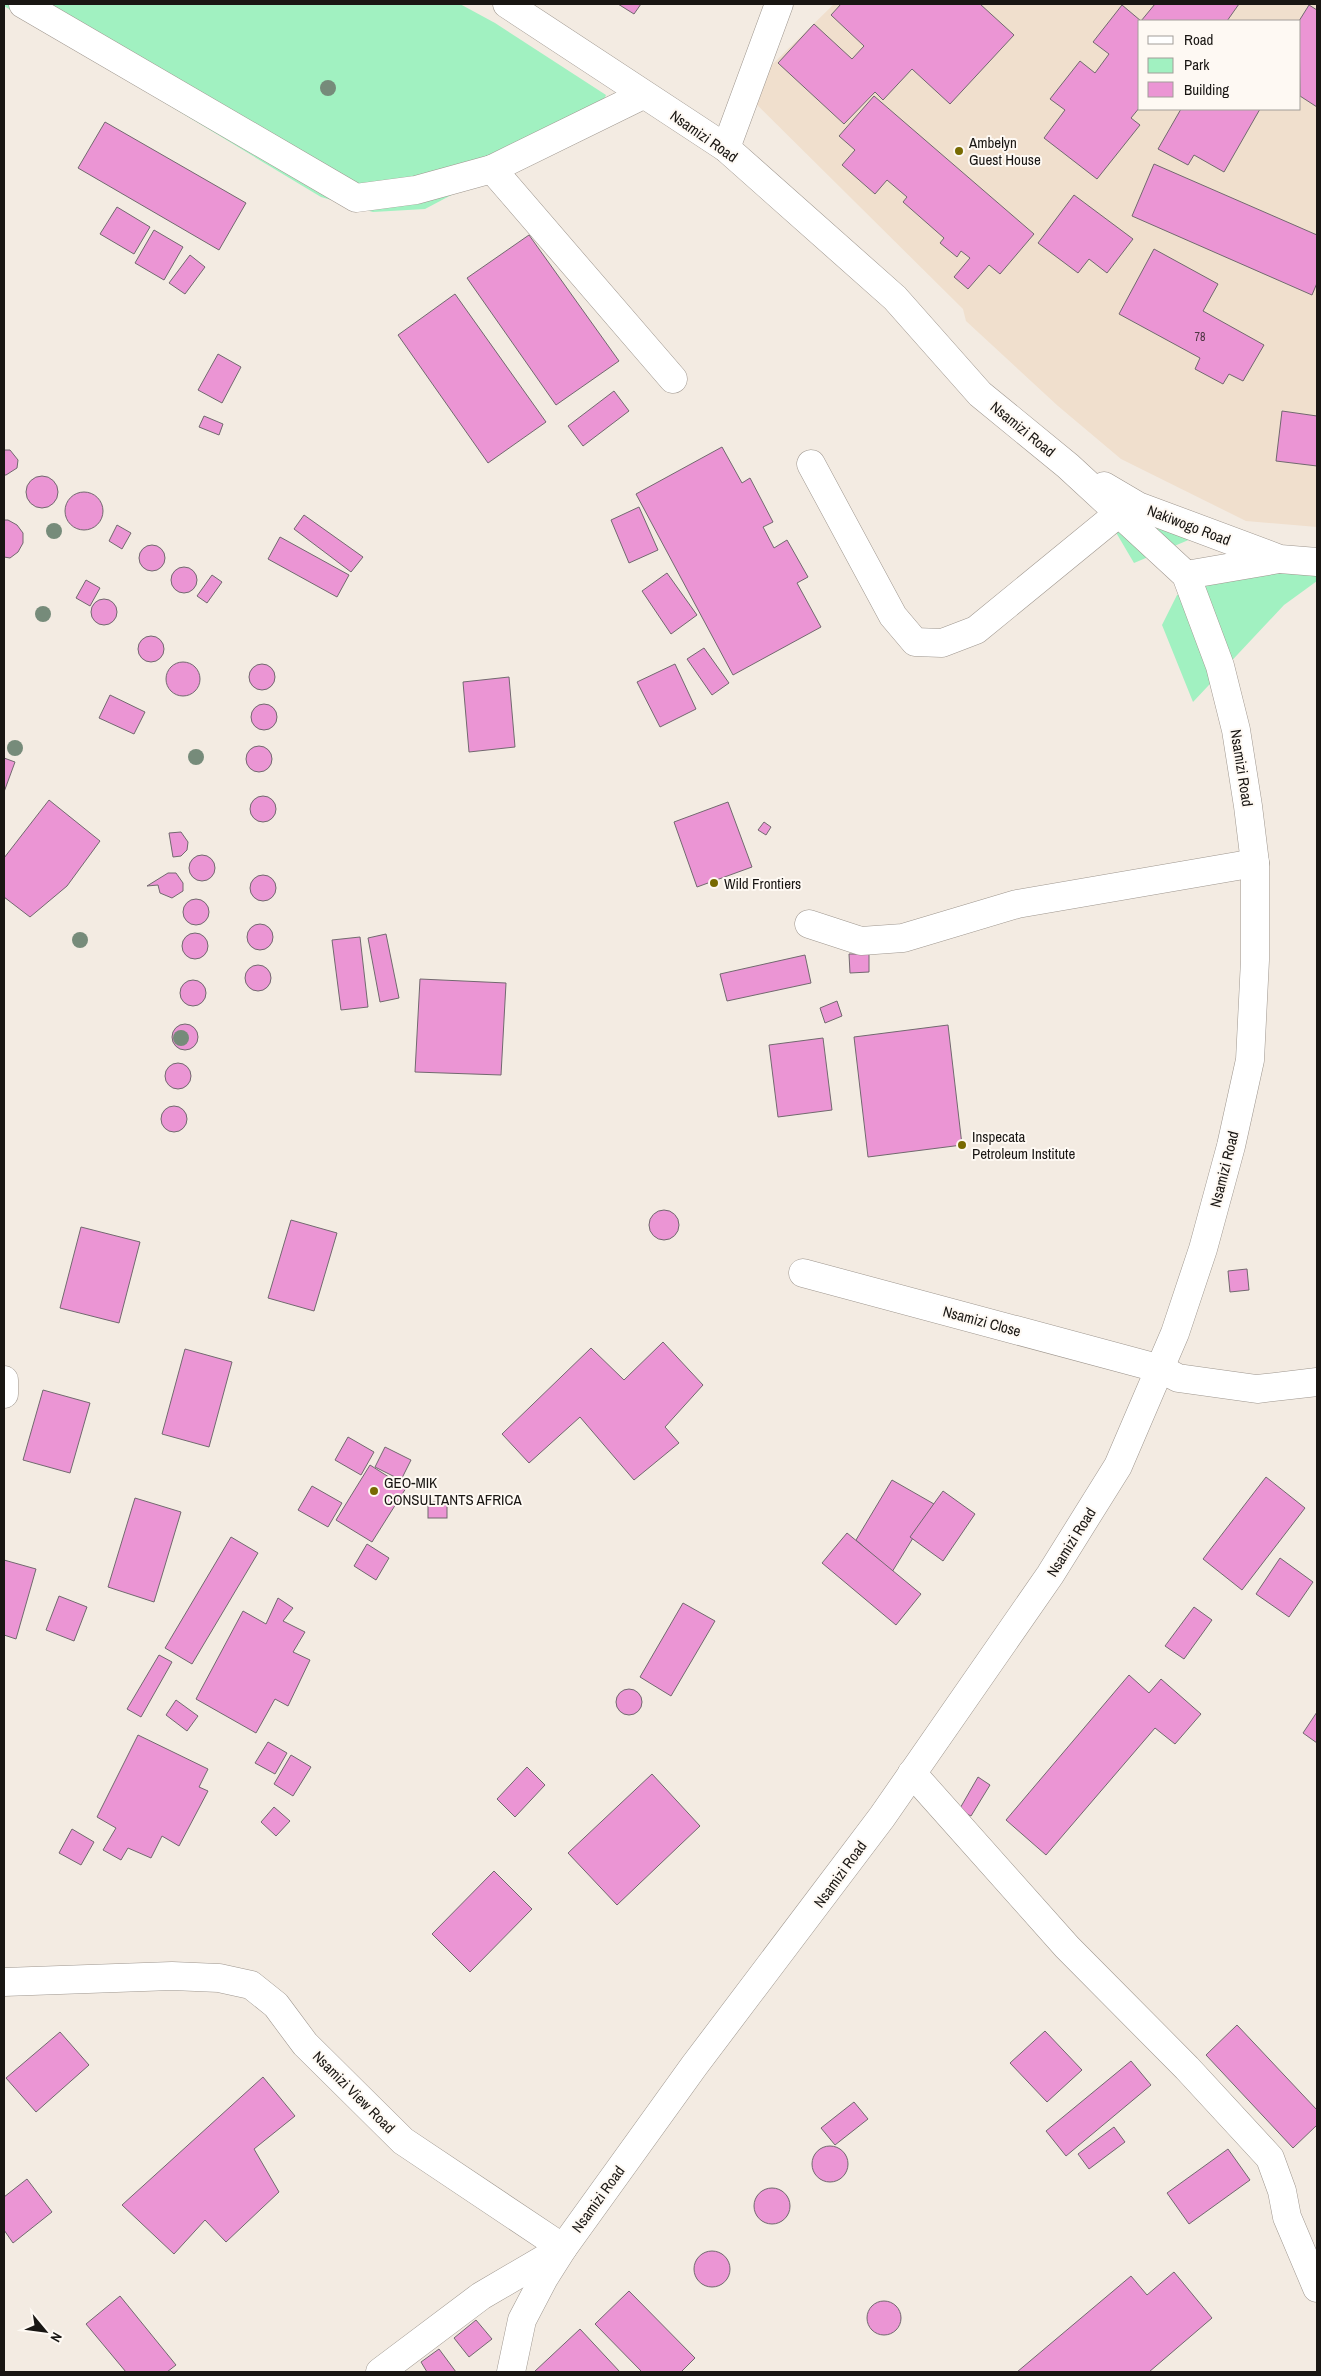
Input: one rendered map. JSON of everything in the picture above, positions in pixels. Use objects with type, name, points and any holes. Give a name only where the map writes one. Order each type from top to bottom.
[{"type":"street","points":[[23,4],[356,198],[416,190],[492,169],[643,95]]},
{"type":"street","name":"Nsamizi Road","points":[[380,2372],[481,2296],[563,2248],[694,2066],[780,1954],[912,1773],[1050,1575],[1118,1466],[1175,1333],[1203,1249],[1231,1146],[1250,1060],[1255,960],[1255,863],[1248,806],[1236,730],[1220,666],[1186,575],[1068,466],[980,394],[895,298],[726,148],[507,4]]},
{"type":"street","points":[[726,148],[779,4]]},
{"type":"street","points":[[492,169],[674,379]]},
{"type":"street","points":[[811,464],[893,616],[915,642],[942,643],[976,630],[1119,513]]},
{"type":"street","name":"Nakiwogo Road","points":[[1068,466],[1138,506],[1280,559],[1317,562]]},
{"type":"street","points":[[1186,575],[1280,559]]},
{"type":"street","points":[[809,924],[861,941],[903,938],[1017,904],[1255,863]]},
{"type":"street","name":"Nsamizi Close","points":[[803,1273],[1161,1369],[1178,1378],[1257,1390],[1317,1382]]},
{"type":"street","points":[[4,1380],[4,1394]]},
{"type":"street","points":[[912,1773],[1066,1947],[1187,2068],[1270,2158],[1282,2191],[1287,2217],[1317,2288]]},
{"type":"street","name":"Nsamizi View Road","points":[[4,1982],[172,1976],[219,1978],[251,1985],[276,2005],[306,2044],[403,2141],[563,2248]]},
{"type":"street","points":[[511,2372],[522,2320],[544,2278],[563,2248]]},
{"type":"shaded area","points":[[834,4],[1317,4],[1317,527],[1246,521],[1121,459],[1058,406],[966,321],[963,309],[744,92]]},
{"type":"green space","points":[[4,4],[460,4],[495,23],[606,95],[595,119],[425,209],[373,212],[321,197],[4,6]]},
{"type":"green space","points":[[1091,490],[1198,536],[1134,563]]},
{"type":"green space","points":[[1241,567],[1317,571],[1317,581],[1284,605],[1193,702],[1162,625],[1177,595]]},
{"type":"building","points":[[618,4],[641,4],[634,14]]},
{"type":"building","points":[[841,4],[980,4],[1014,35],[950,104],[912,69],[883,100],[875,92],[844,124],[778,63],[814,24],[852,59],[864,46],[831,15]]},
{"type":"building","points":[[1155,4],[1239,4],[1228,20],[1142,20]]},
{"type":"building","points":[[1122,5],[1140,20],[1138,20],[1138,109],[1131,118],[1140,125],[1097,179],[1044,138],[1065,110],[1050,99],[1080,61],[1095,73],[1109,54],[1093,42]]},
{"type":"building","points":[[1309,5],[1317,10],[1317,107],[1301,97],[1300,20]]},
{"type":"building","points":[[874,96],[1034,234],[1000,274],[989,265],[968,289],[954,277],[970,258],[961,251],[957,257],[940,243],[944,238],[903,202],[907,197],[887,180],[875,194],[842,165],[855,150],[839,136]]},
{"type":"building","points":[[1180,110],[1259,110],[1224,172],[1194,155],[1188,165],[1158,149]]},
{"type":"building","points":[[105,122],[246,203],[219,250],[78,168]]},
{"type":"building","points":[[1154,164],[1317,235],[1317,283],[1312,295],[1132,216]]},
{"type":"building","points":[[1074,195],[1133,239],[1107,273],[1089,259],[1078,273],[1038,243]]},
{"type":"building","points":[[117,207],[150,227],[134,254],[100,234]]},
{"type":"building","points":[[154,230],[183,247],[164,280],[135,263]]},
{"type":"building","points":[[529,235],[619,361],[556,405],[467,278]]},
{"type":"building","points":[[1154,249],[1218,284],[1203,311],[1264,345],[1243,381],[1229,374],[1223,384],[1195,369],[1200,358],[1119,314]]},
{"type":"building","points":[[190,255],[205,267],[185,294],[169,283]]},
{"type":"building","points":[[455,294],[546,422],[488,463],[398,335]]},
{"type":"building","points":[[218,354],[241,367],[222,403],[198,390]]},
{"type":"building","points":[[614,391],[629,411],[583,446],[568,426]]},
{"type":"building","points":[[1282,411],[1317,416],[1317,466],[1276,461]]},
{"type":"building","points":[[204,416],[223,424],[219,435],[199,427]]},
{"type":"building","points":[[722,447],[742,483],[750,478],[773,522],[763,527],[774,548],[787,540],[808,577],[797,583],[821,627],[733,675],[636,494]]},
{"type":"building","points":[[4,450],[10,450],[18,460],[17,468],[6,475],[4,475]]},
{"type":"building","points":[[42,476],[53,481],[58,492],[53,503],[42,508],[31,503],[26,492],[31,481]]},
{"type":"building","points":[[84,492],[98,497],[103,511],[98,525],[84,530],[70,525],[65,511],[70,497]]},
{"type":"building","points":[[639,507],[658,550],[629,563],[611,520]]},
{"type":"building","points":[[304,515],[363,557],[351,572],[294,529]]},
{"type":"building","points":[[4,520],[17,525],[23,533],[23,543],[18,552],[10,558],[4,557]]},
{"type":"building","points":[[117,525],[131,533],[122,549],[109,541]]},
{"type":"building","points":[[280,537],[349,575],[337,597],[268,559]]},
{"type":"building","points":[[152,545],[161,549],[165,558],[161,567],[152,571],[143,567],[139,558],[143,549]]},
{"type":"building","points":[[184,567],[193,571],[197,580],[193,589],[184,593],[175,589],[171,580],[175,571]]},
{"type":"building","points":[[667,573],[697,615],[671,634],[642,591]]},
{"type":"building","points":[[212,575],[222,582],[207,603],[197,596]]},
{"type":"building","points":[[86,580],[100,588],[90,606],[76,598]]},
{"type":"building","points":[[104,599],[113,603],[117,612],[113,621],[104,625],[95,621],[91,612],[95,603]]},
{"type":"building","points":[[151,636],[160,640],[164,649],[160,658],[151,662],[142,658],[138,649],[142,640]]},
{"type":"building","points":[[704,648],[729,683],[712,695],[687,659]]},
{"type":"building","points":[[183,662],[195,667],[200,679],[195,691],[183,696],[171,691],[166,679],[171,667]]},
{"type":"building","points":[[262,664],[271,668],[275,677],[271,686],[262,690],[253,686],[249,677],[253,668]]},
{"type":"building","points":[[675,664],[696,709],[660,727],[637,682]]},
{"type":"building","points":[[509,677],[515,747],[469,752],[463,682]]},
{"type":"building","points":[[110,695],[145,712],[134,734],[99,718]]},
{"type":"building","points":[[264,704],[273,708],[277,717],[273,726],[264,730],[255,726],[251,717],[255,708]]},
{"type":"building","points":[[259,746],[268,750],[272,759],[268,768],[259,772],[250,768],[246,759],[250,750]]},
{"type":"building","points":[[4,758],[15,762],[4,792]]},
{"type":"building","points":[[263,796],[272,800],[276,809],[272,818],[263,822],[254,818],[250,809],[254,800]]},
{"type":"building","points":[[49,800],[100,841],[67,886],[30,917],[4,897],[4,858]]},
{"type":"building","points":[[728,802],[752,867],[697,887],[674,822]]},
{"type":"building","points":[[764,822],[771,827],[766,835],[758,830]]},
{"type":"building","points":[[181,832],[188,842],[187,850],[181,856],[173,857],[169,833]]},
{"type":"building","points":[[202,855],[211,859],[215,868],[211,877],[202,881],[193,877],[189,868],[193,859]]},
{"type":"building","points":[[168,873],[176,873],[183,883],[183,891],[172,898],[160,893],[158,885],[147,886]]},
{"type":"building","points":[[263,875],[272,879],[276,888],[272,897],[263,901],[254,897],[250,888],[254,879]]},
{"type":"building","points":[[196,899],[205,903],[209,912],[205,921],[196,925],[187,921],[183,912],[187,903]]},
{"type":"building","points":[[260,924],[269,928],[273,937],[269,946],[260,950],[251,946],[247,937],[251,928]]},
{"type":"building","points":[[195,933],[204,937],[208,946],[204,955],[195,959],[186,955],[182,946],[186,937]]},
{"type":"building","points":[[386,934],[399,998],[380,1002],[368,938]]},
{"type":"building","points":[[360,937],[368,1007],[341,1010],[332,940]]},
{"type":"building","points":[[849,954],[869,954],[869,972],[850,973]]},
{"type":"building","points":[[805,955],[811,983],[727,1001],[720,974]]},
{"type":"building","points":[[258,965],[267,969],[271,978],[267,987],[258,991],[249,987],[245,978],[249,969]]},
{"type":"building","points":[[420,979],[506,983],[501,1075],[415,1072]]},
{"type":"building","points":[[193,980],[202,984],[206,993],[202,1002],[193,1006],[184,1002],[180,993],[184,984]]},
{"type":"building","points":[[837,1001],[842,1016],[825,1023],[820,1008]]},
{"type":"building","points":[[185,1024],[194,1028],[198,1037],[194,1046],[185,1050],[176,1046],[172,1037],[176,1028]]},
{"type":"building","points":[[948,1025],[962,1145],[868,1157],[854,1037]]},
{"type":"building","points":[[823,1038],[832,1110],[778,1117],[769,1045]]},
{"type":"building","points":[[178,1063],[187,1067],[191,1076],[187,1085],[178,1089],[169,1085],[165,1076],[169,1067]]},
{"type":"building","points":[[174,1106],[183,1110],[187,1119],[183,1128],[174,1132],[165,1128],[161,1119],[165,1110]]},
{"type":"building","points":[[664,1210],[675,1214],[679,1225],[675,1236],[664,1240],[653,1236],[649,1225],[653,1214]]},
{"type":"building","points":[[291,1220],[337,1233],[314,1311],[268,1298]]},
{"type":"building","points":[[81,1227],[140,1242],[119,1323],[60,1308]]},
{"type":"building","points":[[1247,1269],[1249,1290],[1230,1292],[1228,1271]]},
{"type":"building","points":[[663,1342],[703,1385],[665,1427],[679,1443],[634,1480],[580,1417],[529,1463],[502,1434],[591,1348],[624,1380]]},
{"type":"building","points":[[185,1349],[232,1362],[209,1447],[162,1434]]},
{"type":"building","points":[[43,1390],[90,1403],[70,1473],[23,1460]]},
{"type":"building","points":[[348,1437],[374,1452],[361,1475],[335,1460]]},
{"type":"building","points":[[385,1447],[411,1460],[401,1480],[375,1467]]},
{"type":"building","points":[[370,1465],[406,1488],[372,1542],[336,1520]]},
{"type":"building","points":[[1266,1477],[1305,1508],[1242,1590],[1203,1559]]},
{"type":"building","points":[[892,1480],[934,1504],[892,1572],[856,1540]]},
{"type":"building","points":[[312,1486],[342,1503],[328,1527],[298,1510]]},
{"type":"building","points":[[943,1491],[975,1514],[943,1561],[910,1537]]},
{"type":"building","points":[[135,1498],[181,1512],[154,1602],[108,1587]]},
{"type":"building","points":[[428,1502],[447,1502],[447,1518],[428,1518]]},
{"type":"building","points":[[847,1533],[921,1594],[896,1625],[822,1563]]},
{"type":"building","points":[[231,1537],[258,1553],[192,1664],[165,1648]]},
{"type":"building","points":[[367,1544],[389,1558],[376,1580],[354,1566]]},
{"type":"building","points":[[1280,1558],[1313,1582],[1289,1617],[1256,1594]]},
{"type":"building","points":[[4,1560],[36,1569],[16,1639],[4,1635]]},
{"type":"building","points":[[59,1596],[87,1607],[74,1641],[46,1630]]},
{"type":"building","points":[[278,1598],[293,1608],[283,1621],[305,1632],[293,1652],[310,1660],[288,1706],[275,1699],[256,1733],[196,1699],[243,1611],[266,1624]]},
{"type":"building","points":[[683,1603],[715,1621],[671,1696],[640,1677]]},
{"type":"building","points":[[1194,1607],[1212,1620],[1184,1659],[1165,1646]]},
{"type":"building","points":[[159,1655],[172,1662],[141,1717],[127,1709]]},
{"type":"building","points":[[1129,1675],[1149,1693],[1161,1679],[1201,1714],[1175,1744],[1155,1728],[1046,1855],[1006,1820]]},
{"type":"building","points":[[629,1689],[638,1693],[642,1702],[638,1711],[629,1715],[620,1711],[616,1702],[620,1693]]},
{"type":"building","points":[[176,1700],[198,1716],[187,1731],[166,1715]]},
{"type":"building","points":[[1317,1712],[1317,1743],[1303,1733]]},
{"type":"building","points":[[138,1735],[208,1769],[199,1787],[208,1791],[179,1846],[162,1836],[151,1858],[128,1848],[121,1860],[103,1850],[116,1828],[97,1817]]},
{"type":"building","points":[[268,1742],[287,1753],[275,1774],[255,1763]]},
{"type":"building","points":[[291,1755],[311,1767],[293,1796],[274,1784]]},
{"type":"building","points":[[527,1767],[545,1785],[515,1817],[497,1799]]},
{"type":"building","points":[[652,1774],[700,1826],[617,1905],[568,1853]]},
{"type":"building","points":[[978,1777],[990,1785],[971,1816],[959,1810]]},
{"type":"building","points":[[274,1807],[290,1821],[276,1836],[261,1822]]},
{"type":"building","points":[[72,1829],[94,1842],[81,1865],[59,1853]]},
{"type":"building","points":[[494,1871],[532,1909],[470,1972],[432,1934]]},
{"type":"building","points":[[1237,2025],[1317,2110],[1317,2125],[1293,2148],[1206,2055]]},
{"type":"building","points":[[1045,2031],[1082,2070],[1047,2102],[1010,2063]]},
{"type":"building","points":[[60,2032],[89,2065],[36,2112],[6,2078]]},
{"type":"building","points":[[1131,2061],[1151,2085],[1066,2156],[1046,2131]]},
{"type":"building","points":[[263,2077],[295,2116],[254,2149],[279,2192],[226,2242],[205,2220],[174,2254],[122,2205]]},
{"type":"building","points":[[854,2102],[868,2119],[835,2145],[821,2128]]},
{"type":"building","points":[[1114,2127],[1125,2142],[1089,2169],[1078,2154]]},
{"type":"building","points":[[830,2146],[843,2151],[848,2164],[843,2177],[830,2182],[817,2177],[812,2164],[817,2151]]},
{"type":"building","points":[[1228,2149],[1250,2180],[1189,2224],[1167,2193]]},
{"type":"building","points":[[27,2179],[52,2212],[13,2243],[4,2230],[4,2197]]},
{"type":"building","points":[[772,2188],[785,2193],[790,2206],[785,2219],[772,2224],[759,2219],[754,2206],[759,2193]]},
{"type":"building","points":[[712,2251],[725,2256],[730,2269],[725,2282],[712,2287],[699,2282],[694,2269],[699,2256]]},
{"type":"building","points":[[1174,2272],[1212,2318],[1149,2372],[1017,2372],[1131,2276],[1147,2295]]},
{"type":"building","points":[[629,2291],[695,2358],[681,2372],[642,2372],[595,2324]]},
{"type":"building","points":[[120,2296],[176,2365],[167,2372],[126,2372],[86,2324]]},
{"type":"building","points":[[884,2301],[891,2302],[896,2306],[900,2311],[900,2325],[896,2330],[891,2334],[884,2335],[877,2334],[872,2330],[868,2325],[867,2318],[868,2311],[872,2306],[877,2302]]},
{"type":"building","points":[[476,2320],[492,2339],[469,2357],[454,2338]]},
{"type":"building","points":[[580,2329],[620,2372],[534,2372]]},
{"type":"building","points":[[439,2349],[456,2372],[427,2372],[421,2362]]},
{"type":"place","name":"Ambelyn Guest House","points":[[959,151]]},
{"type":"place","name":"Wild Frontiers","points":[[714,883]]},
{"type":"place","name":"Inspecata Petroleum Institute","points":[[962,1145]]},
{"type":"place","name":"GEO-MIK CONSULTANTS AFRICA","points":[[374,1491]]}]
